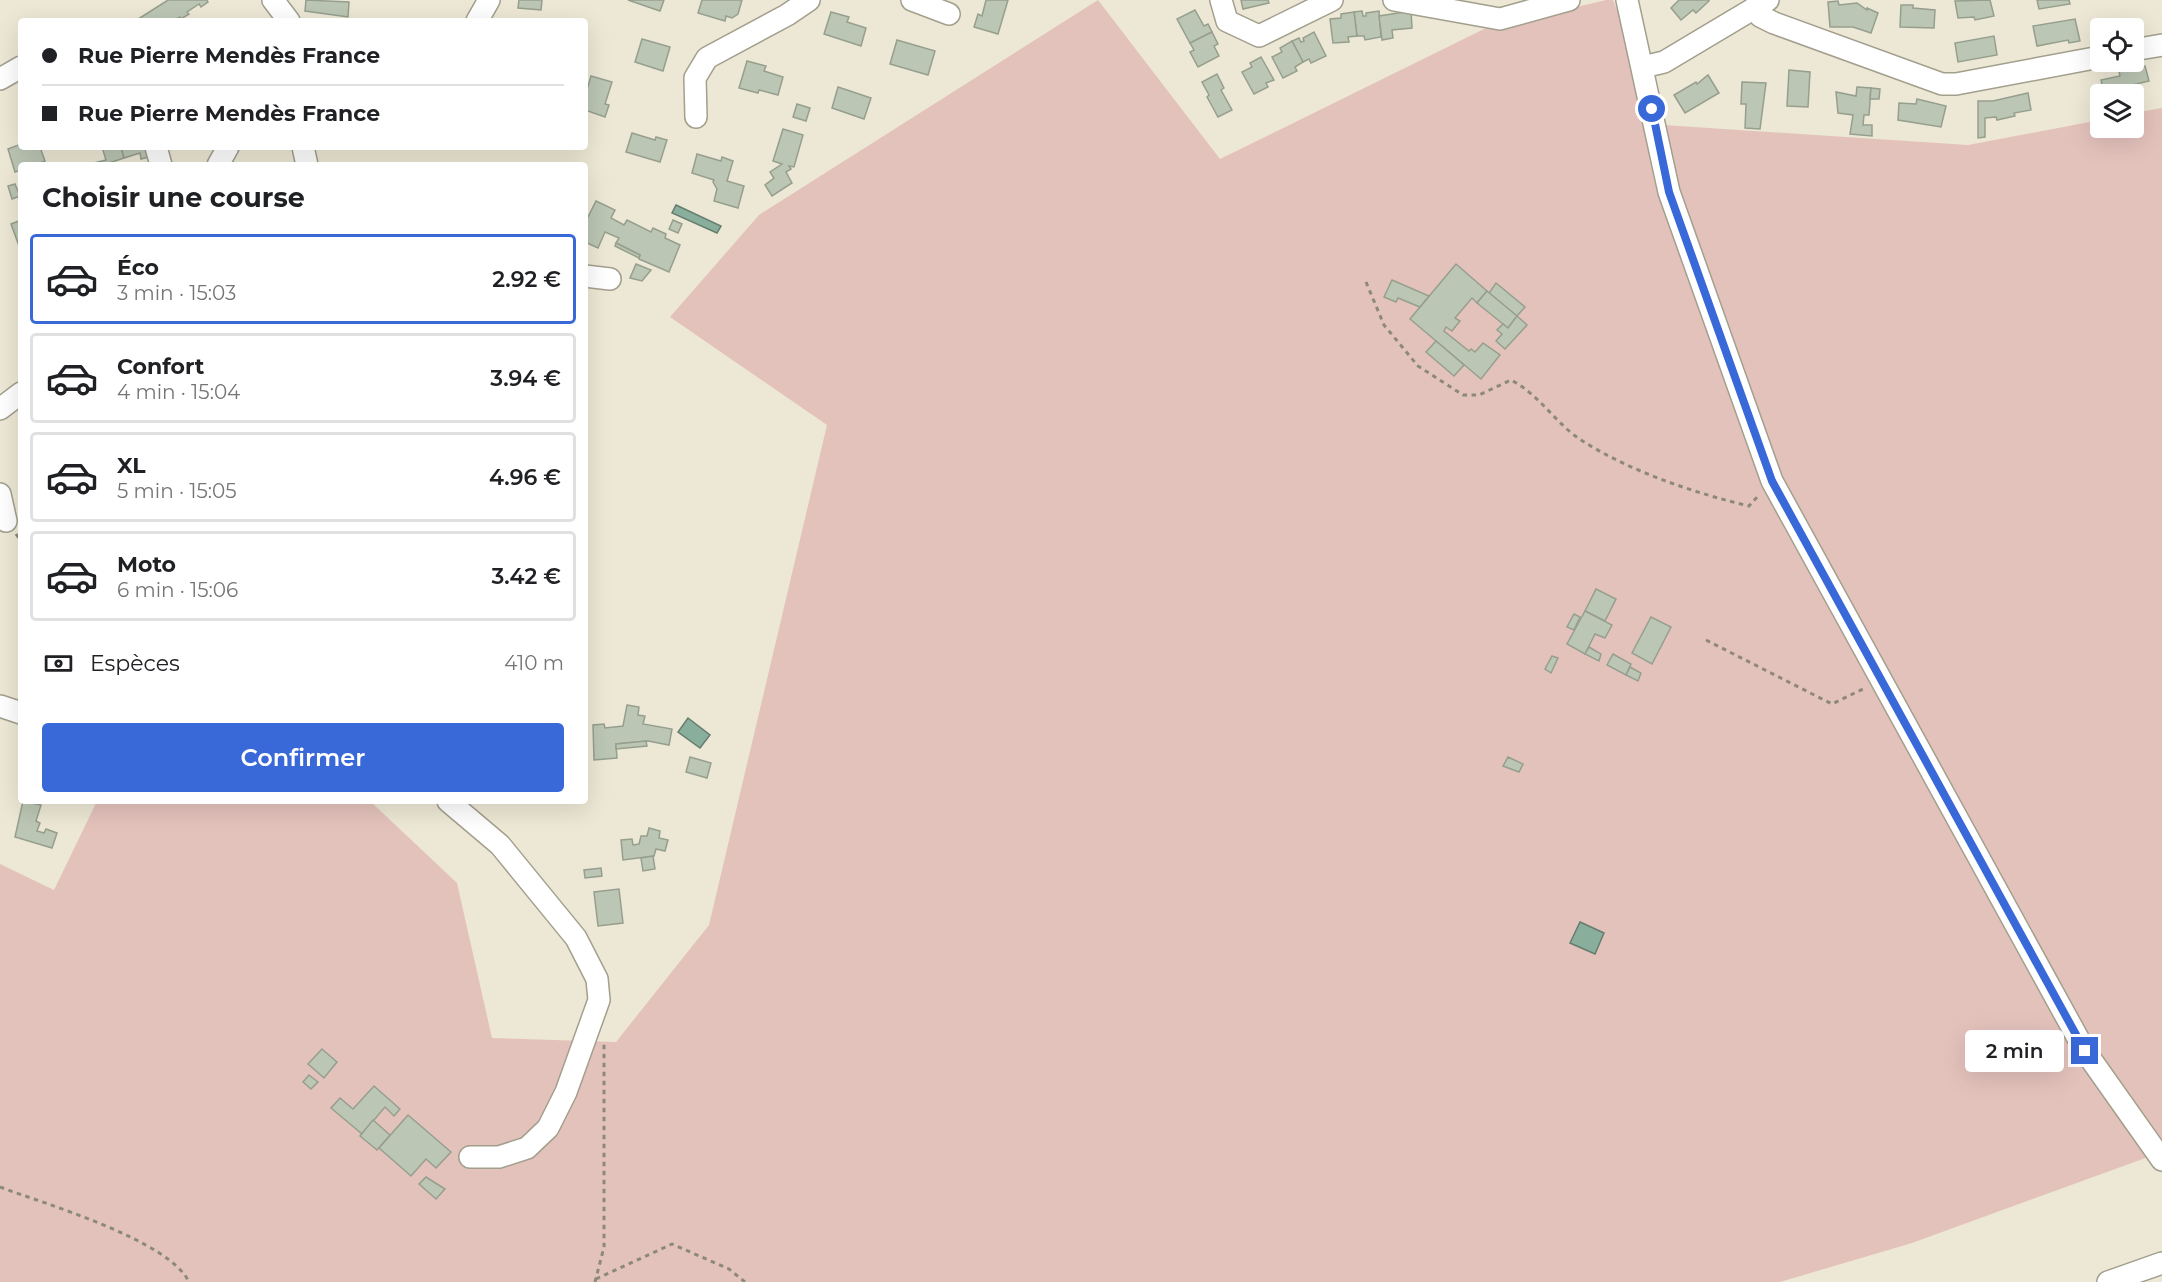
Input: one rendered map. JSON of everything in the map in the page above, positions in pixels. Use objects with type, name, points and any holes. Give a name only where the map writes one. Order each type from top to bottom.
[{"type":"street","points":[[267,0],[270,18]]},
{"type":"street","points":[[273,0],[287,18]]},
{"type":"street","points":[[479,18],[489,0]]},
{"type":"street","points":[[696,117],[695,78],[706,58],[787,15],[809,0]]},
{"type":"street","points":[[912,0],[949,14]]},
{"type":"street","points":[[1221,0],[1227,21],[1259,36],[1332,0]]},
{"type":"street","points":[[1394,0],[1500,18],[1533,5],[1569,0]]},
{"type":"street","points":[[1627,0],[1669,192],[1772,481],[2085,1051],[2162,1160]]},
{"type":"street","points":[[1643,67],[1664,62],[1761,4]]},
{"type":"street","points":[[1761,4],[1760,16],[1774,23],[1942,84],[1956,84],[2090,59]]},
{"type":"street","points":[[2144,48],[2162,45]]},
{"type":"street","points":[[0,79],[18,69]]},
{"type":"street","points":[[588,276],[610,279]]},
{"type":"street","points":[[0,409],[18,395]]},
{"type":"street","points":[[0,494],[6,521]]},
{"type":"street","points":[[0,706],[18,712]]},
{"type":"street","points":[[452,804],[500,845],[576,938],[597,979],[600,1000],[566,1092],[548,1128],[527,1148],[499,1157],[470,1157]]},
{"type":"street","points":[[2108,1282],[2162,1263]]},
{"type":"path","points":[[1366,282],[1384,325],[1418,366],[1463,395],[1479,395],[1512,380],[1528,389],[1579,439],[1628,465],[1724,500],[1749,506],[1772,481]]},
{"type":"path","points":[[1706,640],[1832,704],[1881,680]]},
{"type":"path","points":[[595,1281],[604,1247],[604,1039]]},
{"type":"path","points":[[0,1187],[129,1234],[184,1271],[189,1282]]},
{"type":"path","points":[[595,1281],[672,1244],[729,1269],[745,1282]]},
{"type":"shaded area","points":[[1098,0],[1220,159],[1484,29],[1606,0],[1613,0],[1664,125],[1968,145],[2090,122],[2090,138],[2144,138],[2144,111],[2162,108],[2162,1152],[1912,1243],[1780,1282],[0,1282],[0,864],[54,890],[96,804],[373,804],[457,883],[492,1038],[616,1042],[709,925],[827,425],[670,317],[759,215]]},
{"type":"shaded area","points":[[676,205],[721,226],[717,233],[672,213]]},
{"type":"shaded area","points":[[688,718],[710,735],[700,748],[678,732]]},
{"type":"shaded area","points":[[1580,922],[1604,933],[1595,954],[1570,943]]},
{"type":"building","points":[[168,0],[207,0],[208,2],[201,7],[199,4],[183,18],[140,18]]},
{"type":"building","points":[[306,0],[349,2],[348,17],[305,11]]},
{"type":"building","points":[[519,0],[542,0],[541,10],[518,8]]},
{"type":"building","points":[[628,0],[664,0],[660,11]]},
{"type":"building","points":[[702,0],[742,0],[738,14],[732,18],[726,16],[725,21],[698,13]]},
{"type":"building","points":[[986,0],[1008,0],[998,34],[974,27],[978,14],[982,16]]},
{"type":"building","points":[[1241,0],[1268,0],[1269,3],[1243,9]]},
{"type":"building","points":[[1679,0],[1709,1],[1696,13],[1693,10],[1681,20],[1671,8]]},
{"type":"building","points":[[1990,0],[1994,16],[1975,20],[1974,17],[1958,18],[1955,1]]},
{"type":"building","points":[[2037,0],[2069,0],[2070,4],[2039,9]]},
{"type":"building","points":[[1838,1],[1839,5],[1857,3],[1867,10],[1867,8],[1878,13],[1871,33],[1853,27],[1830,27],[1828,2]]},
{"type":"building","points":[[1901,5],[1935,10],[1934,28],[1900,27]]},
{"type":"building","points":[[1195,10],[1204,26],[1208,24],[1212,32],[1190,43],[1177,19]]},
{"type":"building","points":[[1362,11],[1363,16],[1366,16],[1366,13],[1379,11],[1381,37],[1365,40],[1364,36],[1357,36],[1354,12]]},
{"type":"building","points":[[1411,11],[1412,28],[1392,30],[1393,38],[1382,40],[1379,16]]},
{"type":"building","points":[[831,12],[849,17],[847,22],[866,28],[861,46],[824,34]]},
{"type":"building","points":[[1354,12],[1357,36],[1348,37],[1349,42],[1333,43],[1330,19],[1341,18],[1341,14]]},
{"type":"building","points":[[2075,19],[2080,41],[2069,43],[2068,40],[2037,46],[2033,26]]},
{"type":"building","points":[[1212,32],[1218,44],[1214,46],[1219,56],[1198,67],[1190,52],[1194,50],[1190,43]]},
{"type":"building","points":[[1314,32],[1326,56],[1311,63],[1309,59],[1303,62],[1292,41],[1299,38],[1301,42],[1304,41],[1303,38]]},
{"type":"building","points":[[1994,36],[1997,55],[1958,62],[1955,43]]},
{"type":"building","points":[[642,39],[670,47],[663,71],[635,62]]},
{"type":"building","points":[[897,40],[935,51],[928,75],[890,64]]},
{"type":"building","points":[[1292,41],[1303,62],[1295,67],[1297,71],[1283,78],[1272,57],[1282,52],[1280,48]]},
{"type":"building","points":[[1261,57],[1274,80],[1266,83],[1268,87],[1254,94],[1242,72],[1252,67],[1250,63]]},
{"type":"building","points":[[747,61],[766,66],[764,71],[783,77],[778,95],[739,88]]},
{"type":"building","points":[[2144,66],[2149,81],[2136,84],[2102,84],[2101,80],[2120,76],[2119,72],[2144,72]]},
{"type":"building","points":[[1789,70],[1810,72],[1808,107],[1787,106]]},
{"type":"building","points":[[1217,74],[1224,88],[1221,90],[1232,110],[1218,117],[1202,82]]},
{"type":"building","points":[[1708,75],[1719,93],[1685,113],[1674,95],[1696,82],[1697,84]]},
{"type":"building","points":[[591,76],[612,82],[605,104],[609,105],[605,117],[588,111],[588,86]]},
{"type":"building","points":[[1742,82],[1766,83],[1760,129],[1745,128],[1746,104],[1741,104]]},
{"type":"building","points":[[838,87],[871,98],[864,119],[832,108]]},
{"type":"building","points":[[1857,87],[1871,88],[1869,115],[1864,115],[1863,125],[1872,125],[1872,136],[1850,134],[1853,115],[1838,113],[1836,92],[1856,96]]},
{"type":"building","points":[[1871,88],[1880,89],[1879,99],[1870,99]]},
{"type":"building","points":[[2028,93],[2031,110],[2014,113],[2015,116],[1997,120],[1996,117],[1985,118],[1985,137],[1978,138],[1978,101],[1993,101]]},
{"type":"building","points":[[1917,99],[1946,106],[1941,127],[1898,120],[1899,103],[1916,104]]},
{"type":"building","points":[[797,104],[810,108],[806,121],[793,117]]},
{"type":"building","points":[[783,129],[803,135],[794,167],[789,166],[791,169],[786,172],[792,183],[772,196],[765,185],[774,178],[770,172],[782,164],[773,161]]},
{"type":"building","points":[[632,133],[655,140],[656,137],[667,140],[660,162],[626,152]]},
{"type":"building","points":[[18,145],[18,150],[41,150],[45,161],[18,162],[18,171],[15,172],[8,149]]},
{"type":"building","points":[[103,150],[122,150],[124,158],[112,162],[98,162],[106,160]]},
{"type":"building","points":[[122,150],[149,150],[149,157],[141,159],[140,153],[124,158]]},
{"type":"building","points":[[697,154],[721,161],[722,157],[733,161],[727,181],[744,186],[738,208],[714,201],[717,189],[714,180],[692,173]]},
{"type":"building","points":[[15,184],[18,197],[12,199],[8,186]]},
{"type":"building","points":[[596,201],[615,210],[611,218],[624,225],[627,220],[651,232],[653,228],[666,234],[665,238],[680,245],[669,272],[639,259],[640,255],[616,243],[619,238],[605,232],[598,248],[588,243],[588,217]]},
{"type":"building","points":[[673,220],[682,224],[678,233],[669,229]]},
{"type":"building","points":[[18,221],[18,243],[11,224]]},
{"type":"building","points":[[616,243],[640,255],[639,258],[615,246]]},
{"type":"building","points":[[636,264],[651,270],[642,281],[630,278]]},
{"type":"building","points":[[1456,264],[1487,291],[1477,303],[1472,298],[1455,318],[1460,321],[1452,331],[1446,327],[1444,331],[1469,351],[1471,349],[1475,352],[1483,343],[1500,355],[1481,379],[1410,319]]},
{"type":"building","points":[[1392,280],[1429,296],[1420,307],[1398,298],[1396,302],[1384,297]]},
{"type":"building","points":[[1496,283],[1525,307],[1517,316],[1489,293]]},
{"type":"building","points":[[1487,291],[1517,316],[1508,328],[1477,303]]},
{"type":"building","points":[[1517,316],[1527,325],[1505,349],[1496,341],[1502,334],[1497,330],[1503,324],[1508,328]]},
{"type":"building","points":[[1436,341],[1464,365],[1454,376],[1426,352]]},
{"type":"building","points":[[1596,589],[1616,599],[1605,621],[1585,611]]},
{"type":"building","points":[[1585,611],[1612,625],[1605,638],[1595,634],[1585,654],[1567,644]]},
{"type":"building","points":[[1574,614],[1580,617],[1574,630],[1567,627]]},
{"type":"building","points":[[1651,617],[1671,627],[1652,664],[1632,653]]},
{"type":"building","points":[[1589,647],[1601,654],[1599,661],[1585,654]]},
{"type":"building","points":[[1613,654],[1631,664],[1626,675],[1607,665]]},
{"type":"building","points":[[1552,656],[1558,658],[1551,673],[1545,669]]},
{"type":"building","points":[[1630,667],[1641,673],[1638,681],[1626,675]]},
{"type":"building","points":[[627,705],[639,707],[638,715],[645,716],[643,724],[672,729],[669,745],[648,741],[616,744],[617,758],[594,760],[593,725],[604,724],[605,728],[623,726]]},
{"type":"building","points":[[646,741],[647,746],[616,749],[616,744]]},
{"type":"building","points":[[690,757],[711,763],[707,778],[686,772]]},
{"type":"building","points":[[1508,757],[1523,764],[1519,772],[1503,766]]},
{"type":"building","points":[[22,804],[41,805],[36,821],[40,823],[37,831],[44,833],[46,829],[57,833],[52,848],[15,837]]},
{"type":"building","points":[[649,828],[660,831],[659,838],[668,840],[665,851],[656,849],[654,856],[623,860],[621,840],[632,839],[633,845],[639,844],[641,836],[647,836]]},
{"type":"building","points":[[653,856],[655,869],[643,871],[641,858]]},
{"type":"building","points":[[601,868],[602,876],[585,878],[584,870]]},
{"type":"building","points":[[619,889],[623,923],[598,926],[594,892]]},
{"type":"building","points":[[322,1049],[337,1062],[324,1078],[308,1064]]},
{"type":"building","points":[[309,1075],[318,1082],[311,1089],[303,1082]]},
{"type":"building","points":[[374,1086],[400,1109],[394,1116],[385,1107],[362,1134],[331,1108],[340,1098],[353,1109]]},
{"type":"building","points":[[408,1115],[451,1152],[436,1168],[426,1159],[411,1176],[379,1148]]},
{"type":"building","points":[[373,1120],[390,1135],[377,1150],[360,1136]]},
{"type":"building","points":[[426,1177],[445,1189],[436,1199],[419,1184]]},
{"type":"route","points":[[1652,109],[1669,192],[1772,481],[2085,1051]]}]
